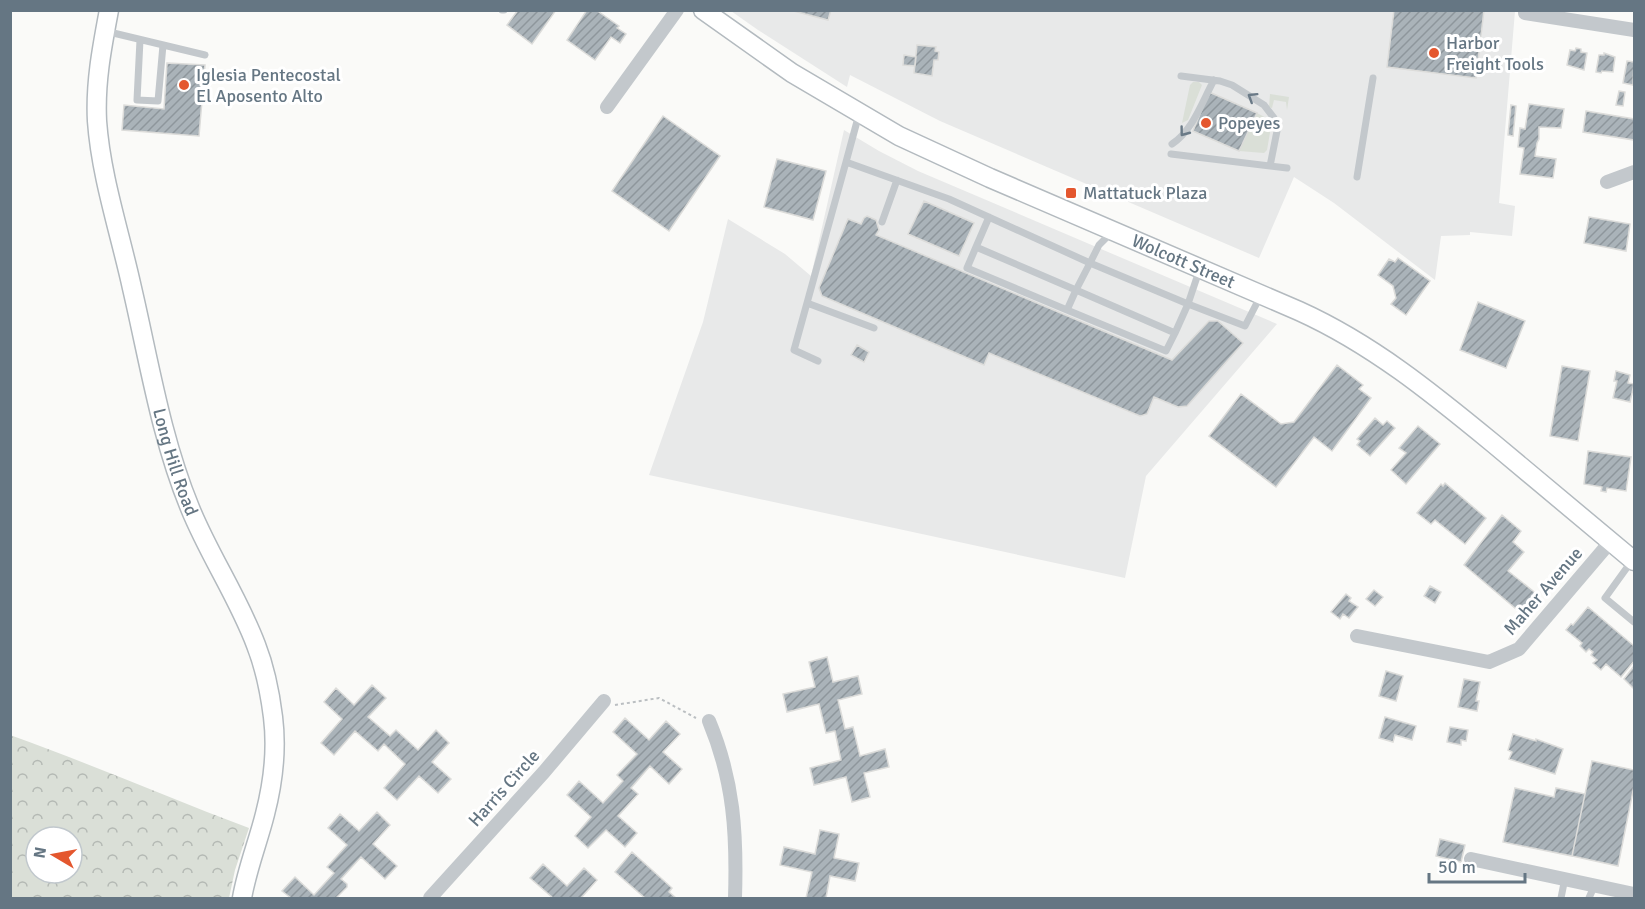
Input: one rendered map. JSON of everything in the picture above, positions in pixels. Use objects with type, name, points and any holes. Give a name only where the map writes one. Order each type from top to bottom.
[{"type":"main road","name":"Long Hill Road","points":[[109,10],[97,88],[99,137],[108,185],[174,462],[190,508],[257,647],[272,709],[274,750],[271,785],[242,898]]},
{"type":"main road","name":"Wolcott Street","points":[[703,10],[785,69],[859,114],[931,152],[1335,328],[1393,364],[1443,402],[1634,561]]},
{"type":"street","points":[[608,107],[677,10]]},
{"type":"street","points":[[1525,14],[1635,30]]},
{"type":"street","points":[[1607,182],[1635,172]]},
{"type":"street","name":"Maher Avenue","points":[[1357,636],[1489,662],[1519,649],[1611,541]]},
{"type":"street","name":"Harris Circle","points":[[430,898],[544,772],[604,701]]},
{"type":"street","points":[[710,721],[722,751],[730,791],[735,832],[735,898]]},
{"type":"street","points":[[1471,859],[1635,894]]},
{"type":"lane","points":[[105,31],[205,55]]},
{"type":"lane","points":[[140,40],[137,100],[158,101],[163,45]]},
{"type":"lane","points":[[1181,76],[1232,85],[1264,105],[1274,118],[1277,131],[1270,166]]},
{"type":"lane","points":[[1358,177],[1373,78]]},
{"type":"lane","points":[[1172,144],[1182,138],[1188,129],[1214,80]]},
{"type":"lane","points":[[818,361],[794,350],[859,114]]},
{"type":"lane","points":[[1171,154],[1287,168]]},
{"type":"lane","points":[[846,162],[949,199],[1090,263],[1245,326],[1261,295]]},
{"type":"lane","points":[[882,222],[897,180]]},
{"type":"lane","points":[[989,217],[967,268],[1166,351],[1188,304],[1200,268]]},
{"type":"lane","points":[[1067,310],[1099,245],[1113,231]]},
{"type":"lane","points":[[976,247],[1175,333]]},
{"type":"lane","points":[[807,303],[874,328]]},
{"type":"lane","points":[[1634,561],[1605,598],[1635,622]]},
{"type":"lane","points":[[1561,898],[1565,878]]},
{"type":"lane","points":[[1589,898],[1595,884]]},
{"type":"path","points":[[604,701],[617,706],[659,698],[693,717],[710,721]]},
{"type":"shaded area","name":"Mattatuck Plaza","points":[[731,11],[1515,11],[1499,203],[1515,206],[1512,236],[1470,232],[1470,235],[1441,236],[1435,280],[1334,203],[1294,177],[1259,258],[940,121],[850,75],[847,87]]},
{"type":"shaded area","points":[[844,130],[918,171],[1277,324],[1146,476],[1125,578],[649,475],[703,322],[728,219],[785,254],[811,276]]},
{"type":"green space","points":[[1193,82],[1199,82],[1202,85],[1188,120],[1182,123],[1190,85]]},
{"type":"green space","points":[[1270,94],[1289,97],[1287,110],[1286,102],[1274,100],[1272,108],[1269,107]]},
{"type":"green space","points":[[1257,113],[1272,121],[1267,150],[1264,153],[1239,151]]},
{"type":"green space","points":[[10,735],[249,828],[235,870],[229,898],[11,898]]},
{"type":"building","points":[[518,10],[556,10],[532,44],[507,25]]},
{"type":"building","points":[[587,10],[596,10],[619,26],[617,28],[626,34],[620,43],[611,37],[595,60],[567,40]]},
{"type":"building","points":[[790,10],[831,10],[828,20]]},
{"type":"building","points":[[1394,10],[1484,10],[1476,78],[1387,67]]},
{"type":"building","points":[[917,45],[936,47],[935,51],[939,52],[938,60],[934,60],[932,76],[914,73]]},
{"type":"building","points":[[1576,48],[1587,53],[1584,70],[1567,65],[1570,50],[1575,51]]},
{"type":"building","points":[[1604,53],[1615,57],[1613,72],[1596,72],[1599,55],[1604,55]]},
{"type":"building","points":[[904,55],[916,57],[915,66],[903,65]]},
{"type":"building","points":[[1627,61],[1634,62],[1633,85],[1623,83]]},
{"type":"building","name":"Iglesia Pentecostal El Aposento Alto","points":[[167,63],[205,65],[199,136],[122,130],[124,105],[164,109]]},
{"type":"building","points":[[1619,91],[1625,92],[1623,106],[1616,105]]},
{"type":"building","points":[[1209,92],[1257,113],[1239,151],[1193,131]]},
{"type":"building","points":[[1529,104],[1564,109],[1561,128],[1539,127],[1535,156],[1556,159],[1553,178],[1520,174],[1524,148],[1518,147],[1520,128],[1525,129]]},
{"type":"building","points":[[1511,105],[1516,106],[1513,136],[1508,135]]},
{"type":"building","points":[[1586,111],[1634,119],[1634,140],[1583,132]]},
{"type":"building","points":[[663,116],[720,156],[669,231],[612,191]]},
{"type":"building","points":[[777,159],[826,171],[813,220],[764,207]]},
{"type":"building","points":[[924,201],[974,223],[959,256],[908,234]]},
{"type":"building","points":[[867,216],[876,220],[879,230],[876,235],[1172,360],[1209,321],[1218,321],[1243,343],[1187,406],[1178,407],[1154,397],[1147,414],[1140,416],[989,353],[984,365],[822,296],[819,288],[848,219],[861,224]]},
{"type":"building","points":[[1589,217],[1630,224],[1626,251],[1584,243]]},
{"type":"building","points":[[1398,258],[1430,281],[1406,315],[1391,304],[1396,298],[1393,286],[1378,275],[1389,259],[1395,262]]},
{"type":"building","points":[[1478,302],[1525,321],[1506,368],[1460,350]]},
{"type":"building","points":[[857,345],[869,352],[864,362],[851,355]]},
{"type":"building","points":[[1337,365],[1363,385],[1359,389],[1371,398],[1332,451],[1314,437],[1276,487],[1209,436],[1241,394],[1281,424],[1294,422]]},
{"type":"building","points":[[1562,366],[1590,371],[1578,441],[1550,436]]},
{"type":"building","points":[[1616,371],[1630,375],[1628,383],[1634,384],[1630,402],[1613,398],[1617,381],[1614,381]]},
{"type":"building","points":[[1375,418],[1383,425],[1387,421],[1395,428],[1370,456],[1357,445],[1360,441],[1357,439]]},
{"type":"building","points":[[1418,426],[1440,444],[1406,484],[1391,470],[1406,453],[1399,448]]},
{"type":"building","points":[[1588,451],[1631,457],[1626,491],[1607,488],[1606,492],[1601,491],[1602,487],[1584,484]]},
{"type":"building","points":[[1445,483],[1486,518],[1465,544],[1435,520],[1431,524],[1417,513],[1441,484],[1443,486]]},
{"type":"building","points":[[1502,515],[1521,531],[1513,542],[1524,552],[1508,571],[1538,595],[1522,614],[1464,565]]},
{"type":"building","points":[[1430,586],[1441,592],[1435,603],[1424,596]]},
{"type":"building","points":[[1374,590],[1383,597],[1375,606],[1366,599]]},
{"type":"building","points":[[1346,594],[1351,598],[1349,601],[1358,607],[1349,618],[1343,614],[1340,619],[1331,612]]},
{"type":"building","points":[[1588,607],[1634,646],[1634,661],[1621,677],[1606,664],[1601,670],[1593,663],[1597,660],[1591,655],[1593,652],[1589,649],[1586,652],[1580,646],[1582,643],[1566,630]]},
{"type":"building","points":[[827,657],[833,682],[858,676],[862,694],[838,700],[845,729],[853,727],[860,756],[885,749],[889,767],[864,773],[870,797],[852,802],[846,777],[814,785],[810,768],[841,760],[835,731],[826,733],[819,704],[787,712],[783,694],[815,687],[809,662]]},
{"type":"building","points":[[1634,666],[1634,689],[1624,679]]},
{"type":"building","points":[[1386,671],[1403,676],[1396,701],[1379,696]]},
{"type":"building","points":[[1464,679],[1480,682],[1476,701],[1479,701],[1477,711],[1458,707]]},
{"type":"building","points":[[372,685],[386,698],[368,717],[390,736],[396,730],[418,750],[436,730],[449,743],[432,762],[451,779],[438,793],[419,776],[397,800],[384,788],[405,764],[384,744],[378,751],[355,731],[334,755],[321,743],[342,719],[324,702],[336,688],[354,705]]},
{"type":"building","points":[[1385,717],[1416,726],[1412,740],[1395,735],[1393,742],[1379,738]]},
{"type":"building","points":[[625,718],[649,740],[666,721],[680,734],[663,752],[682,769],[669,784],[650,766],[631,788],[638,794],[618,816],[637,833],[625,847],[606,830],[588,848],[575,836],[591,817],[567,795],[579,781],[603,803],[623,781],[617,775],[637,754],[613,732]]},
{"type":"building","points":[[1450,727],[1468,730],[1466,741],[1461,740],[1461,745],[1447,742]]},
{"type":"building","points":[[1513,734],[1536,741],[1536,739],[1563,749],[1555,774],[1509,759],[1512,752],[1508,750]]},
{"type":"building","points":[[1592,761],[1634,770],[1634,786],[1618,866],[1572,856]]},
{"type":"building","points":[[1515,788],[1554,797],[1556,788],[1585,794],[1572,856],[1503,842]]},
{"type":"building","points":[[377,812],[390,825],[373,844],[397,866],[385,879],[361,857],[341,879],[347,887],[336,898],[291,898],[282,891],[295,877],[314,895],[334,873],[327,867],[347,845],[328,828],[340,814],[359,831]]},
{"type":"building","points":[[820,830],[839,834],[834,858],[859,863],[855,881],[830,876],[826,898],[806,898],[812,872],[780,865],[784,847],[815,854]]},
{"type":"building","points":[[1440,839],[1465,845],[1461,862],[1436,856]]},
{"type":"building","points":[[632,852],[672,888],[669,892],[676,898],[645,898],[615,872]]},
{"type":"building","points":[[543,864],[567,886],[584,868],[597,880],[581,898],[553,898],[530,878]]},
{"type":"place","name":"Harbor Freight Tools","points":[[1434,53]]},
{"type":"place","name":"Iglesia Pentecostal El Aposento Alto","points":[[184,85]]},
{"type":"place","name":"Popeyes","points":[[1206,123]]},
{"type":"place","name":"Mattatuck Plaza","points":[[1071,193]]}]
